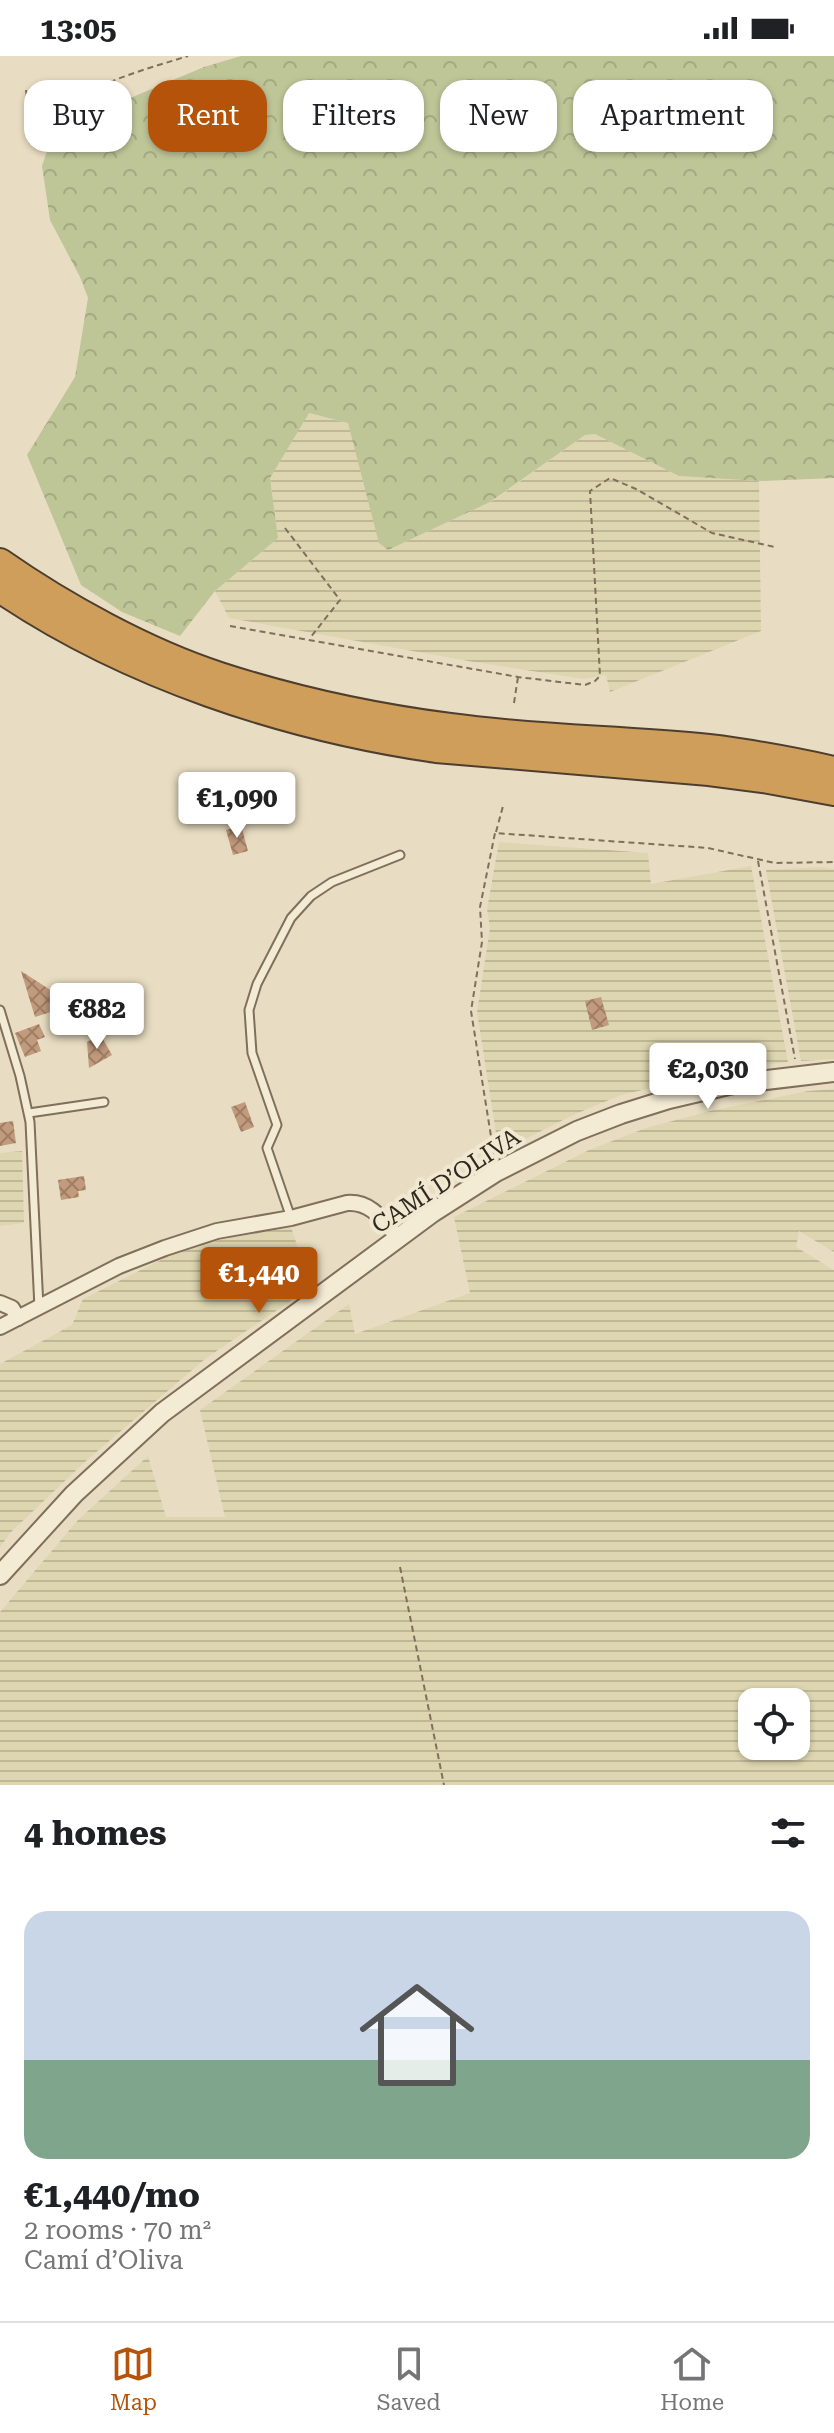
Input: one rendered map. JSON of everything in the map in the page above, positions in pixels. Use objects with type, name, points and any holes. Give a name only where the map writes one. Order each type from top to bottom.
[{"type":"highway","points":[[0,562],[71,606],[171,657],[279,692],[393,718],[451,727],[708,748],[775,757],[834,770]]},
{"type":"highway","points":[[0,589],[33,611],[120,657],[196,689],[316,724],[436,749],[709,772],[834,792]]},
{"type":"street","name":"CAMÍ D’OLIVA","points":[[0,1575],[74,1494],[162,1413],[432,1213],[496,1172],[577,1131],[669,1099],[733,1084],[834,1072]]},
{"type":"street","points":[[0,1327],[119,1266],[165,1248],[242,1225],[291,1218],[356,1202],[370,1207],[399,1239]]},
{"type":"street","points":[[0,1303],[12,1308],[18,1318]]},
{"type":"lane","points":[[291,1218],[267,1148],[277,1125],[252,1053],[249,1010],[253,994],[291,918],[311,896],[332,882],[400,855]]},
{"type":"lane","points":[[0,1010],[29,1113],[39,1308]]},
{"type":"lane","points":[[29,1113],[104,1102]]},
{"type":"path","points":[[113,80],[188,56]]},
{"type":"path","points":[[230,626],[518,677],[585,685],[600,676],[590,491],[610,478],[636,489],[712,533],[775,547]]},
{"type":"path","points":[[285,528],[340,600],[309,639]]},
{"type":"path","points":[[514,703],[518,677]]},
{"type":"path","points":[[496,1172],[471,1011],[482,942],[480,907],[503,806]]},
{"type":"path","points":[[495,833],[708,848],[775,863],[834,862]]},
{"type":"path","points":[[757,860],[798,1075]]},
{"type":"path","points":[[400,1567],[444,1785]]},
{"type":"shaded area","points":[[308,413],[348,423],[388,550],[494,500],[585,435],[595,434],[679,476],[759,481],[761,631],[610,692],[606,675],[584,679],[229,618],[215,591],[278,538],[270,478]]},
{"type":"shaded area","points":[[499,842],[648,853],[651,884],[751,866],[788,1062],[733,1069],[621,1095],[499,1152],[477,1012],[490,928],[487,909]]},
{"type":"shaded area","points":[[834,869],[834,1059],[801,1061],[766,870]]},
{"type":"shaded area","points":[[834,1089],[834,1252],[799,1231],[796,1247],[834,1270],[834,1785],[0,1785],[0,1612],[78,1520],[148,1456],[166,1517],[225,1517],[200,1410],[349,1304],[355,1334],[470,1293],[454,1217],[589,1150],[646,1128],[808,1091]]},
{"type":"shaded area","points":[[22,1151],[24,1223],[0,1226],[0,1153]]},
{"type":"shaded area","points":[[291,1227],[311,1287],[205,1359],[87,1460],[11,1532],[0,1547],[0,1364],[72,1325],[83,1299],[171,1255],[219,1240]]},
{"type":"green space","points":[[241,56],[834,56],[834,478],[759,481],[679,476],[595,434],[585,435],[490,502],[388,550],[379,543],[348,423],[309,413],[270,478],[278,538],[215,591],[180,636],[122,612],[81,585],[27,455],[75,377],[88,298],[50,220],[42,166],[47,152],[132,152],[132,97],[148,91],[148,152],[267,152],[267,80],[173,80]]},
{"type":"building","points":[[241,825],[248,851],[233,855],[226,830]]},
{"type":"building","points":[[21,971],[52,991],[57,1010],[35,1017]]},
{"type":"building","points":[[601,997],[609,1025],[592,1030],[585,1001]]},
{"type":"building","points":[[39,1024],[45,1037],[37,1040],[41,1051],[25,1057],[15,1033]]},
{"type":"building","points":[[100,1034],[112,1055],[89,1068],[87,1042]]},
{"type":"building","points":[[245,1102],[254,1127],[241,1132],[231,1107]]},
{"type":"building","points":[[13,1121],[16,1143],[0,1146],[0,1123]]},
{"type":"building","points":[[84,1176],[86,1190],[78,1191],[79,1197],[61,1200],[58,1180]]}]
